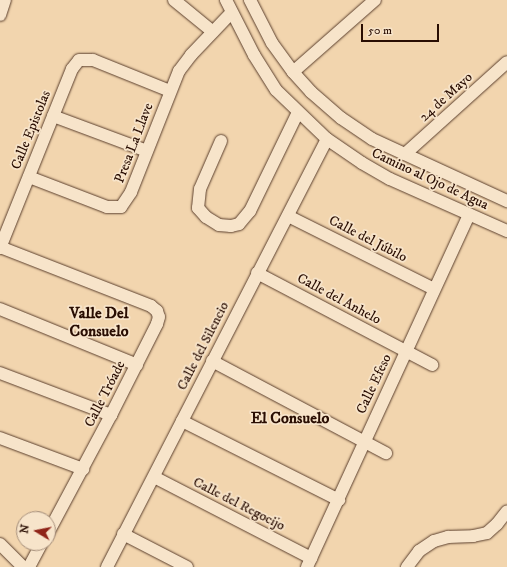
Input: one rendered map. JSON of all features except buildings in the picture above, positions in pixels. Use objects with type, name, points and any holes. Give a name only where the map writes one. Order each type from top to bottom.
[{"type":"street","points":[[0,15],[6,0]]},
{"type":"street","points":[[174,0],[213,32]]},
{"type":"street","name":"Camino al Ojo de Agua","points":[[226,0],[254,55],[276,90],[327,139],[362,163],[390,178],[507,231]]},
{"type":"street","name":"Camino al Ojo de Agua","points":[[250,0],[272,42],[293,72],[311,92],[341,118],[372,139],[507,201]]},
{"type":"street","points":[[293,72],[375,0]]},
{"type":"street","name":"Presa La Llave","points":[[29,177],[107,207],[121,207],[131,192],[179,71],[191,55],[232,12]]},
{"type":"street","name":"Calle Epistolas","points":[[0,248],[72,69],[79,60],[93,60],[170,91]]},
{"type":"street","name":"24 de Mayo","points":[[405,154],[507,62]]},
{"type":"street","points":[[221,142],[200,189],[198,208],[201,213],[219,225],[231,226],[239,224],[250,211],[298,112]]},
{"type":"street","points":[[53,116],[147,150]]},
{"type":"street","name":"Calle del Silencio","points":[[107,567],[327,139]]},
{"type":"street","name":"Calle Efeso","points":[[309,563],[468,214]]},
{"type":"street","name":"Calle del Júbilo","points":[[288,216],[434,289]]},
{"type":"street","name":"Calle Tróade","points":[[0,248],[151,306],[157,311],[159,317],[137,365],[83,470],[56,519]]},
{"type":"street","name":"Calle del Anhelo","points":[[257,273],[432,365]]},
{"type":"street","points":[[0,309],[137,365]]},
{"type":"street","points":[[212,361],[386,453]]},
{"type":"street","points":[[0,373],[111,415]]},
{"type":"street","points":[[182,421],[339,500]]},
{"type":"street","points":[[0,438],[83,470]]},
{"type":"street","name":"Calle del Regocijo","points":[[154,477],[309,563]]},
{"type":"street","points":[[407,567],[419,551],[434,542],[448,537],[473,536],[487,533],[497,524],[507,511]]},
{"type":"street","points":[[123,534],[187,567]]},
{"type":"street","points":[[0,544],[23,567]]},
{"type":"street","points":[[29,567],[38,551]]},
{"type":"district","name":"Valle Del Consuelo","points":[[99,322]]},
{"type":"district","name":"El Consuelo","points":[[290,418]]}]
